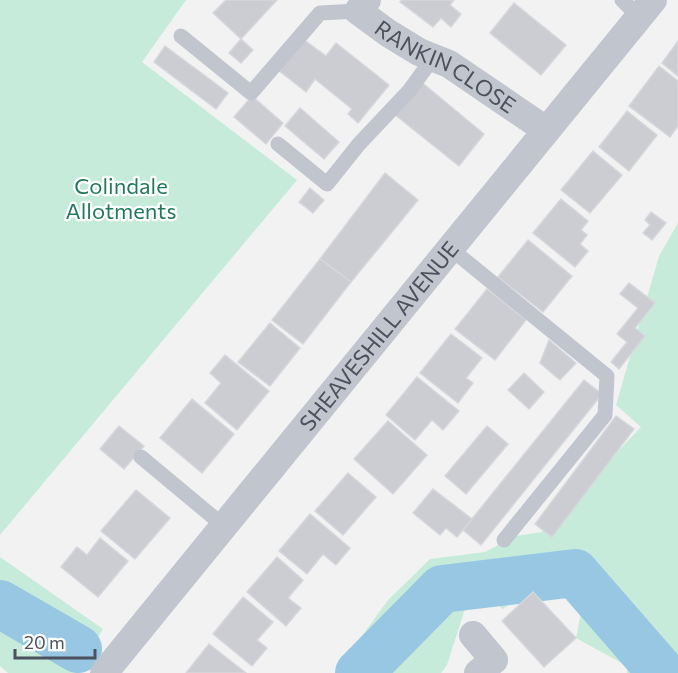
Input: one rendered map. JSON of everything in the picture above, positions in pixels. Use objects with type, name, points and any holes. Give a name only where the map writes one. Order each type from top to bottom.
[{"type":"street","name":"RANKIN CLOSE","points":[[363,5],[411,48],[449,64],[546,130]]},
{"type":"street","name":"SHEAVESHILL AVENUE","points":[[104,673],[451,249],[546,130],[638,6]]},
{"type":"street","points":[[473,635],[494,660],[478,673]]},
{"type":"lane","points":[[181,36],[251,93],[320,13],[363,5]]},
{"type":"lane","points":[[278,144],[327,184],[359,144],[409,91],[433,58]]},
{"type":"lane","points":[[451,249],[607,376],[605,415],[504,540]]},
{"type":"lane","points":[[141,457],[225,527]]},
{"type":"green space","name":"Colindale Allotments","points":[[0,0],[186,0],[142,62],[297,180],[0,535]]},
{"type":"green space","points":[[678,223],[678,673],[627,673],[627,666],[576,638],[583,603],[539,583],[503,609],[486,597],[465,609],[447,665],[441,673],[335,673],[388,600],[430,559],[485,552],[515,536],[542,532],[641,427],[616,405],[659,256]]},
{"type":"green space","points":[[0,557],[103,629],[77,673],[8,673],[0,666]]},
{"type":"building","points":[[226,0],[277,0],[241,39],[213,13]]},
{"type":"building","points":[[402,0],[454,0],[450,5],[461,14],[451,27],[441,18],[433,27],[400,2]]},
{"type":"building","points":[[514,3],[566,45],[541,75],[490,33]]},
{"type":"building","points":[[241,39],[253,50],[241,63],[229,53]]},
{"type":"building","points":[[303,39],[326,56],[336,43],[389,85],[358,123],[348,114],[352,109],[315,79],[306,92],[278,70]]},
{"type":"building","points":[[678,41],[678,76],[662,63]]},
{"type":"building","points":[[165,46],[228,93],[216,109],[154,62]]},
{"type":"building","points":[[659,66],[678,81],[678,126],[670,137],[629,106]]},
{"type":"building","points":[[420,81],[484,134],[459,166],[394,114]]},
{"type":"building","points":[[252,96],[283,123],[266,144],[234,117]]},
{"type":"building","points":[[300,108],[339,142],[324,159],[285,126]]},
{"type":"building","points":[[627,111],[657,135],[629,171],[599,147]]},
{"type":"building","points":[[593,151],[622,175],[590,213],[561,190]]},
{"type":"building","points":[[385,173],[418,200],[351,282],[320,259]]},
{"type":"building","points":[[310,188],[324,200],[313,213],[299,202]]},
{"type":"building","points":[[561,199],[588,221],[581,230],[587,235],[580,244],[588,251],[575,267],[533,233]]},
{"type":"building","points":[[651,212],[666,223],[652,240],[643,233],[650,225],[645,220]]},
{"type":"building","points":[[528,240],[572,276],[543,312],[498,277]]},
{"type":"building","points":[[320,259],[351,282],[303,344],[272,320]]},
{"type":"building","points":[[629,283],[655,303],[635,328],[645,336],[619,369],[611,362],[627,342],[617,334],[638,308],[620,294]]},
{"type":"building","points":[[487,289],[526,320],[495,360],[455,329]]},
{"type":"building","points":[[270,323],[300,348],[270,386],[238,362]]},
{"type":"building","points":[[451,334],[482,358],[466,378],[473,383],[458,403],[420,373]]},
{"type":"building","points":[[549,340],[576,363],[560,380],[540,363]]},
{"type":"building","points":[[225,355],[269,391],[237,430],[205,403],[221,383],[210,373]]},
{"type":"building","points":[[524,373],[544,392],[529,409],[508,390]]},
{"type":"building","points":[[417,377],[459,411],[443,430],[432,420],[415,440],[386,415]]},
{"type":"building","points":[[584,380],[602,394],[481,545],[463,530]]},
{"type":"building","points":[[192,399],[234,434],[202,473],[160,438]]},
{"type":"building","points":[[616,416],[634,429],[552,537],[535,524]]},
{"type":"building","points":[[388,421],[427,455],[393,494],[354,459]]},
{"type":"building","points":[[119,426],[144,446],[124,469],[100,449]]},
{"type":"building","points":[[487,426],[508,444],[466,494],[445,476]]},
{"type":"building","points":[[348,473],[376,497],[343,535],[315,511]]},
{"type":"building","points":[[433,489],[472,519],[457,537],[446,528],[440,535],[413,513]]},
{"type":"building","points":[[136,490],[170,518],[135,559],[101,531]]},
{"type":"building","points":[[310,514],[350,548],[336,565],[323,554],[307,574],[279,551]]},
{"type":"building","points":[[100,538],[128,561],[98,597],[61,567],[77,547],[87,555]]},
{"type":"building","points":[[277,557],[303,580],[288,598],[301,608],[286,626],[247,592]]},
{"type":"building","points":[[533,592],[576,638],[544,667],[502,621]]},
{"type":"building","points":[[243,597],[273,622],[257,640],[267,648],[252,666],[213,634]]},
{"type":"building","points":[[209,644],[246,673],[186,673]]},
{"type":"waterway","points":[[359,673],[442,589],[575,573],[662,673]]},
{"type":"waterway","points":[[0,604],[78,649]]}]
